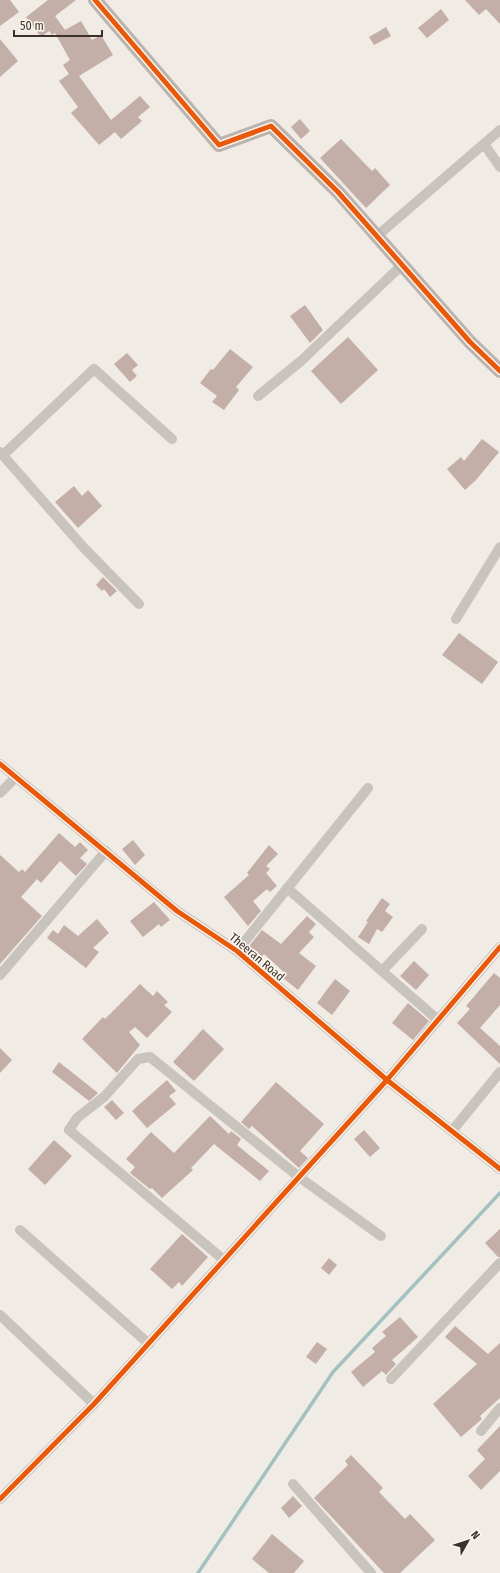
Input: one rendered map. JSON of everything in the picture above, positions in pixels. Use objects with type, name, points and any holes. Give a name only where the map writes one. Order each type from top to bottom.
[{"type":"street","points":[[95,0],[219,145],[272,126],[338,192],[470,342],[500,371]]},
{"type":"street","points":[[377,236],[500,130]]},
{"type":"street","points":[[484,144],[500,167]]},
{"type":"street","points":[[258,396],[301,361],[402,265]]},
{"type":"street","points":[[139,604],[84,548],[1,454],[94,369],[172,439]]},
{"type":"street","points":[[456,619],[499,550]]},
{"type":"street","name":"Theeran Road","points":[[0,764],[177,911],[236,951],[387,1080],[500,1169]]},
{"type":"street","points":[[0,794],[16,777]]},
{"type":"street","points":[[236,951],[368,788]]},
{"type":"street","points":[[0,975],[106,851]]},
{"type":"street","points":[[287,888],[438,1020]]},
{"type":"street","points":[[382,971],[422,929]]},
{"type":"street","points":[[0,1499],[94,1404],[149,1344],[387,1080],[500,947]]},
{"type":"street","points":[[224,1260],[69,1130],[77,1118],[104,1096],[138,1059],[150,1057],[299,1178],[381,1236]]},
{"type":"street","points":[[452,1131],[500,1072]]},
{"type":"street","points":[[20,1230],[149,1344]]},
{"type":"street","points":[[391,1379],[500,1263]]},
{"type":"street","points":[[0,1316],[94,1404]]},
{"type":"street","points":[[481,1431],[500,1408]]},
{"type":"street","points":[[293,1484],[371,1573]]},
{"type":"building","points":[[0,0],[10,0],[19,12],[0,26]]},
{"type":"building","points":[[48,0],[76,0],[55,16],[65,30],[81,21],[92,40],[101,35],[113,55],[79,76],[111,120],[140,96],[150,107],[138,117],[142,121],[121,139],[115,132],[99,145],[71,113],[78,107],[59,81],[69,74],[63,65],[70,60],[55,33],[52,35],[49,31],[41,37],[26,17]]},
{"type":"building","points":[[465,0],[500,0],[500,24],[486,9],[479,15]]},
{"type":"building","points":[[441,9],[449,20],[427,38],[418,28]]},
{"type":"building","points":[[386,27],[391,36],[374,45],[369,37]]},
{"type":"building","points":[[0,39],[18,61],[0,77]]},
{"type":"building","points":[[300,119],[310,131],[301,139],[291,127]]},
{"type":"building","points":[[341,139],[372,171],[375,168],[390,185],[366,208],[320,158]]},
{"type":"building","points":[[305,305],[323,330],[310,343],[290,316]]},
{"type":"building","points":[[348,337],[378,370],[341,404],[311,371]]},
{"type":"building","points":[[230,349],[253,367],[236,387],[239,390],[224,410],[212,402],[217,396],[200,383]]},
{"type":"building","points":[[127,353],[138,365],[132,370],[137,376],[130,382],[114,364]]},
{"type":"building","points":[[482,439],[499,452],[476,480],[465,490],[447,469],[461,457],[464,461]]},
{"type":"building","points":[[74,486],[82,496],[88,490],[102,506],[78,528],[55,502]]},
{"type":"building","points":[[103,577],[117,591],[110,597],[104,589],[102,591],[96,585]]},
{"type":"building","points":[[459,633],[498,662],[482,684],[442,655]]},
{"type":"building","points":[[59,833],[75,847],[80,842],[88,850],[80,858],[87,864],[76,876],[60,861],[41,883],[37,879],[21,897],[42,916],[0,964],[0,855],[19,872],[22,869],[25,872]]},
{"type":"building","points":[[133,840],[145,855],[135,865],[122,849]]},
{"type":"building","points":[[269,845],[278,854],[266,866],[270,869],[266,873],[277,886],[270,892],[267,889],[253,901],[261,911],[248,926],[224,897],[249,875],[247,873]]},
{"type":"building","points":[[382,898],[390,904],[385,911],[393,917],[382,932],[377,929],[369,944],[358,937],[368,922],[366,921]]},
{"type":"building","points":[[154,902],[170,920],[161,927],[159,924],[143,937],[130,921]]},
{"type":"building","points":[[307,916],[316,924],[309,932],[314,937],[299,953],[316,966],[298,990],[283,978],[286,974],[264,954],[260,960],[246,950],[262,930],[281,944]]},
{"type":"building","points":[[97,919],[109,933],[93,948],[99,952],[86,968],[47,938],[53,930],[58,934],[64,925],[78,936]]},
{"type":"building","points":[[414,961],[429,975],[416,990],[400,976]]},
{"type":"building","points":[[494,973],[500,978],[500,1005],[480,1028],[500,1046],[500,1064],[457,1023],[470,1009],[466,1006]]},
{"type":"building","points":[[335,979],[350,991],[332,1015],[317,1003]]},
{"type":"building","points":[[140,984],[153,996],[157,991],[168,1002],[164,1005],[172,1012],[147,1038],[135,1027],[129,1032],[140,1045],[117,1073],[82,1039],[103,1017],[105,1019]]},
{"type":"building","points":[[408,1003],[429,1021],[413,1040],[392,1023]]},
{"type":"building","points":[[203,1029],[224,1049],[194,1081],[173,1062]]},
{"type":"building","points":[[0,1048],[12,1060],[0,1073]]},
{"type":"building","points":[[59,1062],[98,1093],[89,1101],[52,1072]]},
{"type":"building","points":[[167,1080],[176,1091],[169,1096],[176,1104],[147,1128],[132,1111]]},
{"type":"building","points":[[276,1082],[324,1124],[300,1151],[308,1158],[299,1168],[252,1126],[249,1129],[241,1122]]},
{"type":"building","points":[[112,1100],[124,1113],[116,1120],[104,1107]]},
{"type":"building","points":[[210,1116],[229,1134],[231,1131],[241,1139],[237,1145],[269,1171],[260,1181],[214,1144],[191,1168],[193,1170],[162,1198],[152,1188],[150,1189],[130,1173],[135,1167],[126,1159],[151,1132],[174,1153]]},
{"type":"building","points":[[364,1130],[380,1148],[370,1157],[354,1139]]},
{"type":"building","points":[[54,1140],[72,1156],[45,1185],[28,1169]]},
{"type":"building","points":[[500,1229],[500,1257],[498,1257],[485,1243]]},
{"type":"building","points":[[182,1234],[208,1257],[182,1286],[179,1282],[172,1289],[150,1269]]},
{"type":"building","points":[[329,1258],[337,1265],[329,1275],[321,1268]]},
{"type":"building","points":[[400,1317],[418,1337],[392,1360],[396,1364],[386,1375],[382,1371],[363,1387],[351,1372],[375,1352],[372,1348],[386,1336],[382,1332]]},
{"type":"building","points":[[455,1326],[488,1354],[500,1343],[500,1398],[480,1416],[482,1419],[461,1437],[433,1404],[477,1364],[445,1337]]},
{"type":"building","points":[[317,1342],[327,1349],[316,1364],[306,1357]]},
{"type":"building","points":[[500,1426],[500,1471],[481,1490],[468,1476],[485,1459],[477,1450]]},
{"type":"building","points":[[351,1455],[383,1488],[379,1492],[405,1519],[410,1514],[435,1540],[400,1573],[384,1573],[314,1498],[348,1465],[345,1461]]},
{"type":"building","points":[[293,1496],[302,1506],[289,1518],[281,1508]]},
{"type":"building","points":[[272,1534],[304,1561],[294,1573],[269,1573],[252,1559]]},
{"type":"waterway","points":[[198,1573],[333,1372],[500,1193]]},
{"type":"cycle path","points":[[95,0],[219,145],[271,126],[338,192],[470,342],[500,371]]},
{"type":"cycle path","points":[[0,764],[177,911],[237,951],[387,1080],[500,1169]]},
{"type":"cycle path","points":[[0,1499],[94,1404],[387,1080],[500,947]]}]
